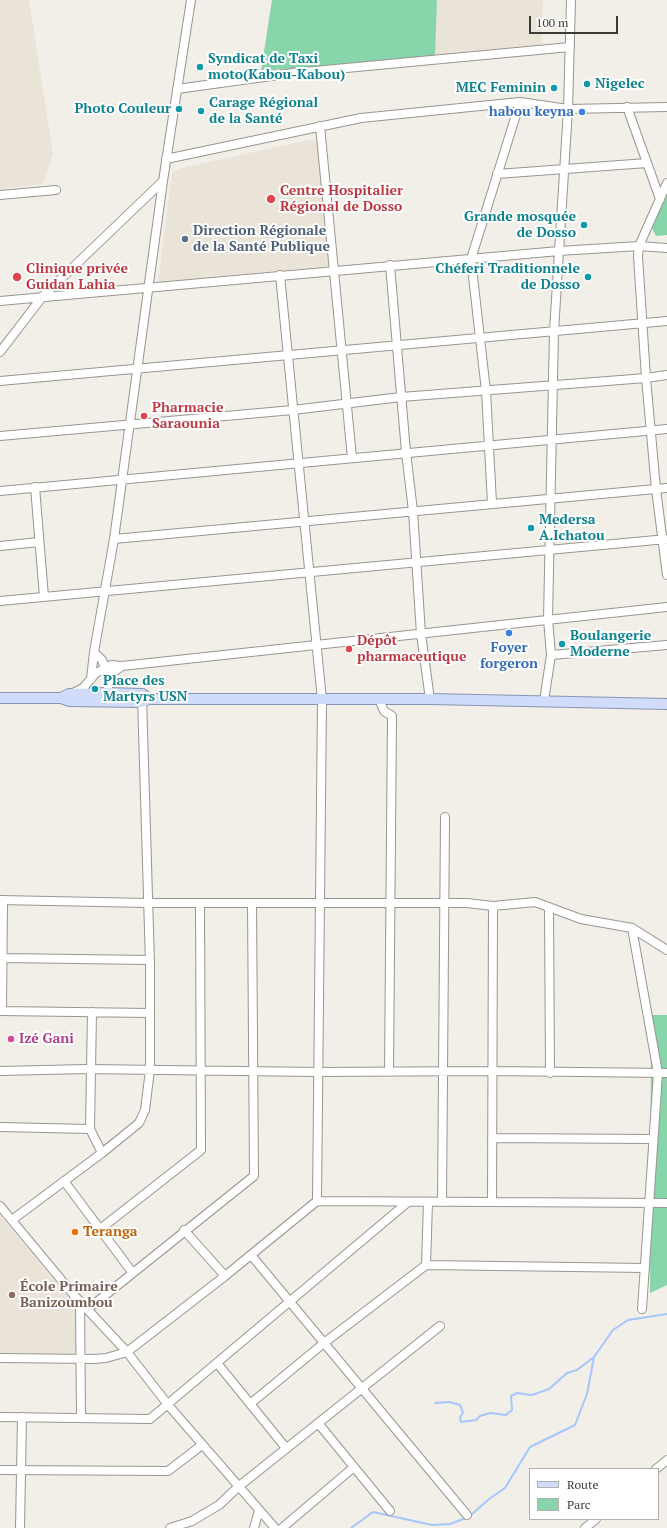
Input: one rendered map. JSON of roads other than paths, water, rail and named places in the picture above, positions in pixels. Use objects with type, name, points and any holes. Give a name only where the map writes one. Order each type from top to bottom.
[{"type":"main road","points":[[0,698],[65,696],[144,699],[430,699],[667,704]]},
{"type":"street","points":[[88,697],[94,652],[114,539],[166,159],[191,0]]},
{"type":"street","points":[[544,701],[551,655],[548,619],[554,332],[568,108],[571,0]]},
{"type":"street","points":[[177,89],[293,73],[570,46]]},
{"type":"street","points":[[166,159],[361,118],[520,102],[568,108],[667,107]]},
{"type":"street","points":[[492,503],[486,391],[471,259],[520,102]]},
{"type":"street","points":[[627,107],[660,199]]},
{"type":"street","points":[[320,126],[352,458]]},
{"type":"street","points":[[497,174],[647,163]]},
{"type":"street","points":[[0,352],[43,296],[163,181]]},
{"type":"street","points":[[667,183],[638,246],[646,378],[656,489],[665,539],[667,574]]},
{"type":"street","points":[[0,195],[56,190]]},
{"type":"street","points":[[0,301],[559,251],[638,246],[667,248]]},
{"type":"street","points":[[390,265],[406,452],[413,511],[421,634],[430,699]]},
{"type":"street","points":[[280,275],[322,700],[317,1201]]},
{"type":"street","points":[[0,381],[667,321]]},
{"type":"street","points":[[0,436],[293,410],[401,397],[553,386],[667,375]]},
{"type":"street","points":[[0,491],[667,428]]},
{"type":"street","points":[[35,487],[44,597]]},
{"type":"street","points":[[114,539],[304,520],[667,488]]},
{"type":"street","points":[[0,601],[416,561],[665,539]]},
{"type":"street","points":[[0,546],[39,542]]},
{"type":"street","points":[[65,696],[83,688],[96,673],[106,665],[122,666],[667,607]]},
{"type":"street","points":[[551,655],[667,646]]},
{"type":"street","points":[[94,652],[106,665],[109,678],[108,697]]},
{"type":"street","points":[[109,678],[111,674],[122,666]]},
{"type":"street","points":[[12,1220],[102,1153],[139,1123],[145,1110],[150,1070],[150,960],[144,699]]},
{"type":"street","points":[[379,699],[384,711],[392,716],[389,1072]]},
{"type":"street","points":[[442,1202],[445,817]]},
{"type":"street","points":[[150,1013],[1,1011],[2,900],[148,903],[445,903],[493,906],[535,902],[581,919],[632,928],[667,950]]},
{"type":"street","points":[[99,1230],[201,1150],[200,903]]},
{"type":"street","points":[[88,1309],[184,1230],[254,1176],[252,903]]},
{"type":"street","points":[[492,1202],[493,906]]},
{"type":"street","points":[[548,907],[550,1073]]},
{"type":"street","points":[[632,928],[658,1073],[642,1309]]},
{"type":"street","points":[[2,958],[150,960]]},
{"type":"street","points":[[92,1012],[90,1130],[102,1153]]},
{"type":"street","points":[[0,1071],[91,1069],[254,1072],[492,1071],[550,1073],[667,1073]]},
{"type":"street","points":[[0,1127],[90,1130]]},
{"type":"street","points":[[492,1138],[653,1139]]},
{"type":"street","points":[[64,1181],[99,1230],[132,1272]]},
{"type":"street","points":[[0,1358],[106,1358],[127,1352],[225,1276],[317,1201],[667,1203]]},
{"type":"street","points":[[0,1417],[150,1419],[408,1202]]},
{"type":"street","points":[[426,1265],[428,1202]]},
{"type":"street","points":[[0,1206],[80,1301],[127,1352],[202,1445],[275,1528]]},
{"type":"street","points":[[184,1230],[225,1276]]},
{"type":"street","points":[[251,1255],[467,1515]]},
{"type":"street","points":[[250,1404],[324,1343],[426,1265],[645,1268]]},
{"type":"street","points":[[80,1301],[81,1418]]},
{"type":"street","points":[[175,1527],[192,1520],[219,1505],[238,1487],[286,1448],[440,1326]]},
{"type":"street","points":[[217,1364],[286,1448]]},
{"type":"street","points":[[20,1528],[22,1417]]},
{"type":"street","points":[[318,1423],[390,1511]]},
{"type":"street","points":[[0,1470],[168,1471],[202,1445]]},
{"type":"street","points":[[657,1468],[667,1460]]},
{"type":"street","points":[[282,1528],[354,1468]]},
{"type":"street","points":[[254,1528],[259,1510]]},
{"type":"street","points":[[585,1528],[595,1520]]},
{"type":"waterway","points":[[470,1516],[489,1499],[505,1488],[530,1447],[575,1425],[587,1394],[594,1357],[613,1330],[628,1320],[667,1314]]},
{"type":"waterway","points":[[435,1403],[450,1402],[460,1405],[463,1413],[460,1417],[461,1422],[476,1420],[480,1416],[490,1413],[506,1415],[512,1410],[511,1396],[517,1393],[532,1395],[549,1389],[567,1373],[577,1370],[594,1357]]},
{"type":"waterway","points":[[351,1528],[373,1512],[432,1525],[450,1524],[466,1518]]},
{"type":"place","name":"Syndicat de Taxi moto(Kabou-Kabou)","points":[[200,67]]},
{"type":"place","name":"Nigelec","points":[[587,84]]},
{"type":"place","name":"MEC Feminin","points":[[554,88]]},
{"type":"place","name":"Photo Couleur","points":[[179,109]]},
{"type":"place","name":"Carage Régional de la Santé","points":[[201,111]]},
{"type":"place","name":"habou keyna","points":[[582,112]]},
{"type":"place","name":"Centre Hospitalier Régional de Dosso","points":[[271,199]]},
{"type":"place","name":"Grande mosquée de Dosso","points":[[584,225]]},
{"type":"place","name":"Direction Régionale de la Santé Publique","points":[[185,239]]},
{"type":"place","name":"Clinique privée Guidan Lahia","points":[[17,277]]},
{"type":"place","name":"Chéferi Traditionnele de Dosso","points":[[588,277]]},
{"type":"place","name":"Pharmacie Saraounia","points":[[144,416]]},
{"type":"place","name":"Medersa A.Ichatou","points":[[531,528]]},
{"type":"place","name":"Foyer forgeron","points":[[509,633]]},
{"type":"place","name":"Boulangerie Moderne","points":[[562,644]]},
{"type":"place","name":"Dépôt pharmaceutique","points":[[349,649]]},
{"type":"place","name":"Place des Martyrs USN","points":[[95,689]]},
{"type":"place","name":"Izé Gani","points":[[11,1039]]},
{"type":"place","name":"Teranga","points":[[75,1232]]},
{"type":"place","name":"École Primaire Banizoumbou","points":[[12,1295]]}]
